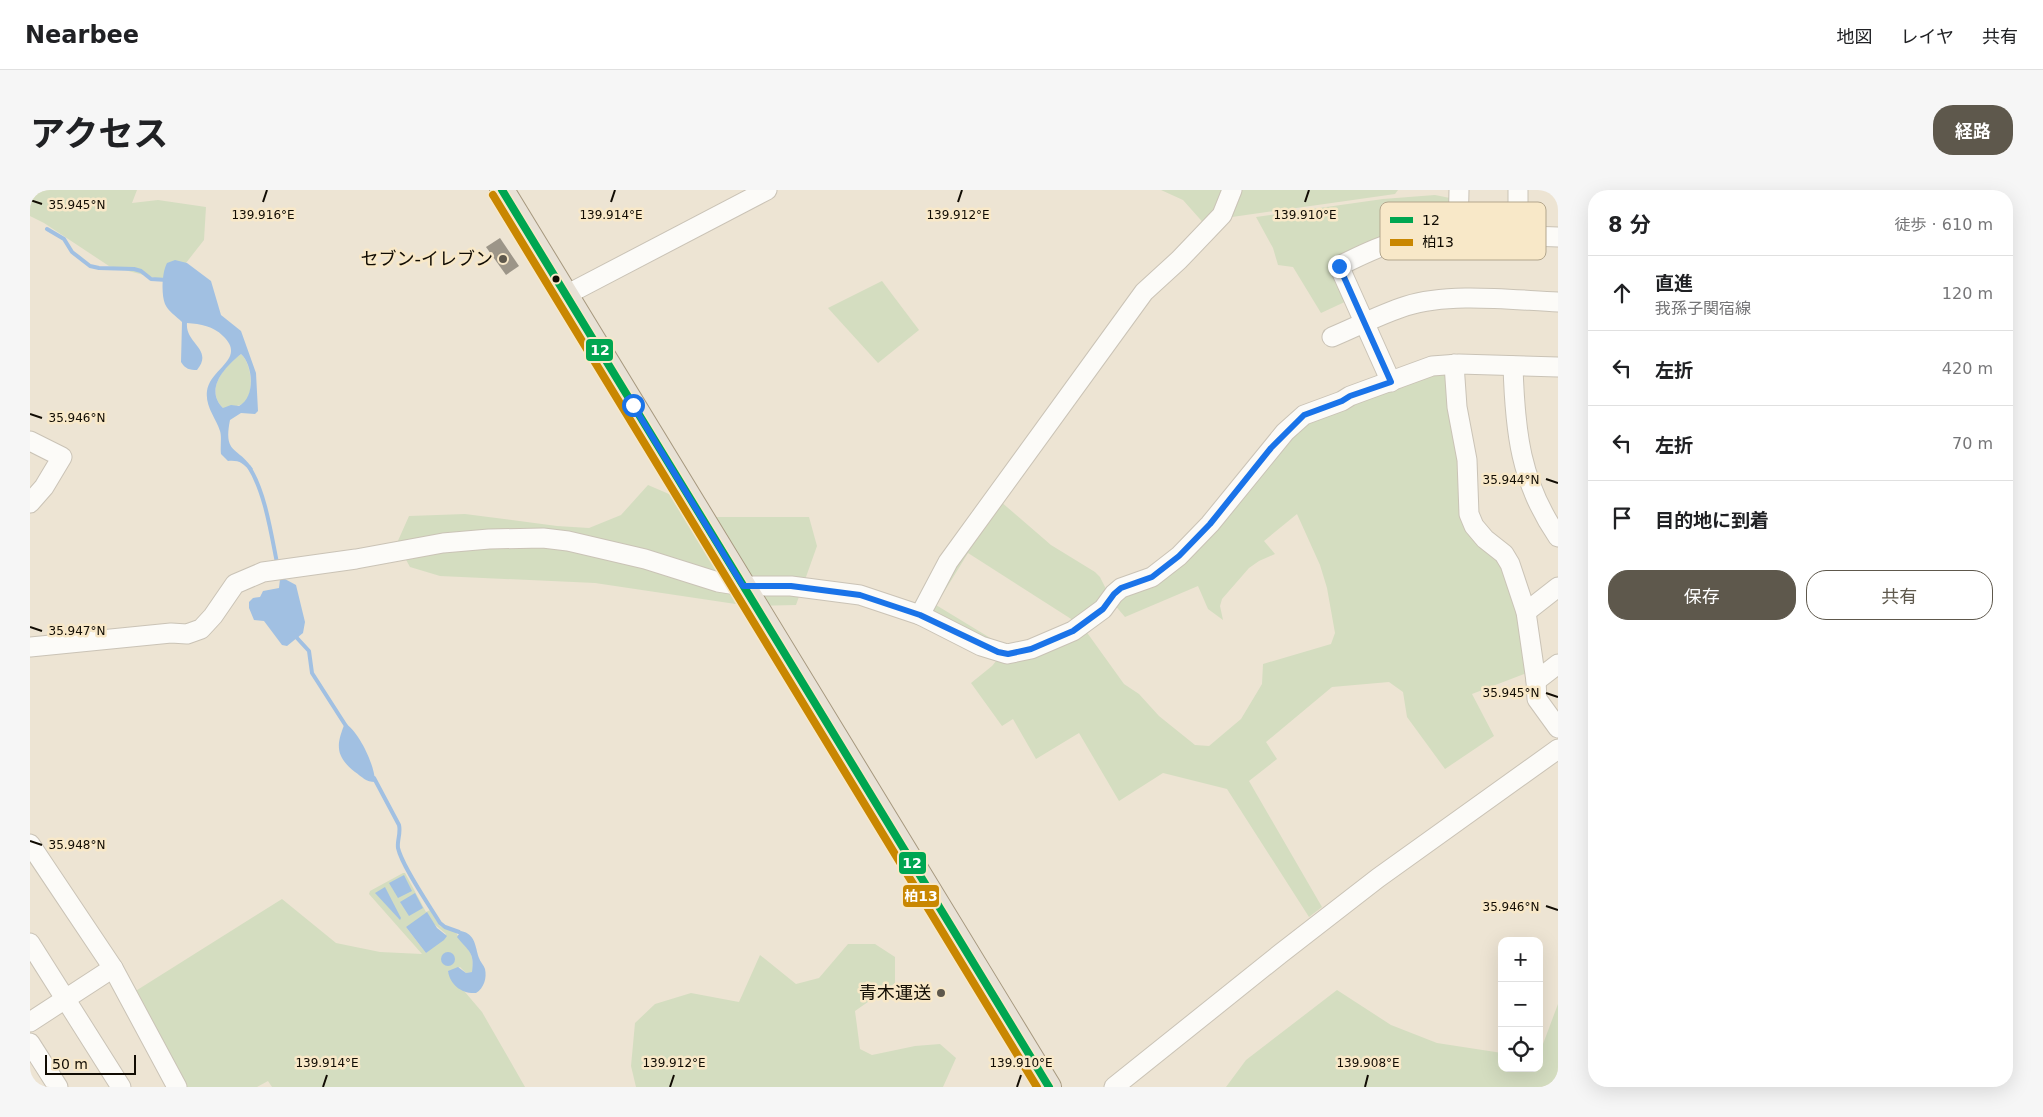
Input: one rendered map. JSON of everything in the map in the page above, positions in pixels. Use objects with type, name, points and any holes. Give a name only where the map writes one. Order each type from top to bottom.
[{"type":"main road","points":[[502,190],[1049,1087]]},
{"type":"street","points":[[566,295],[767,190]]},
{"type":"street","points":[[920,615],[948,562],[1144,292],[1179,260],[1222,215],[1232,190]]},
{"type":"street","points":[[1380,248],[1339,266],[1391,382]]},
{"type":"street","points":[[1332,337],[1405,306],[1428,301],[1461,299],[1558,302]]},
{"type":"street","points":[[30,647],[162,634],[187,634],[201,629],[213,616],[235,584],[263,572],[356,559],[444,543],[489,539],[543,538],[568,541],[645,559],[718,582],[743,586],[791,586],[835,590],[860,595],[920,615],[981,646],[1008,654],[1031,649],[1073,631],[1103,609],[1121,588],[1152,577],[1179,556],[1210,524],[1271,448],[1304,415],[1427,367],[1454,364],[1558,367]]},
{"type":"street","points":[[1454,364],[1456,407],[1467,460],[1469,514],[1474,526],[1485,539],[1504,554],[1510,564],[1526,612],[1537,699],[1558,728]]},
{"type":"street","points":[[1513,366],[1518,442],[1532,489],[1543,515],[1558,537]]},
{"type":"street","points":[[30,441],[62,457],[44,486],[30,503]]},
{"type":"street","points":[[1526,612],[1558,587]]},
{"type":"street","points":[[1536,681],[1558,664]]},
{"type":"street","points":[[1114,1087],[1378,878],[1558,749]]},
{"type":"street","points":[[30,844],[113,968],[177,1087]]},
{"type":"street","points":[[30,943],[121,1087]]},
{"type":"street","points":[[30,1022],[113,968]]},
{"type":"street","points":[[30,1043],[58,1087]]},
{"type":"green space","points":[[30,190],[137,190],[132,203],[158,200],[206,207],[204,240],[171,282],[109,266],[44,223],[30,216]]},
{"type":"green space","points":[[1161,190],[1228,190],[1207,227],[1183,200]]},
{"type":"green space","points":[[1234,190],[1398,190],[1395,194],[1225,218]]},
{"type":"green space","points":[[1435,195],[1450,198],[1450,202],[1380,202],[1380,248],[1333,263],[1349,300],[1321,313],[1293,267],[1278,265],[1273,248],[1256,217],[1383,199]]},
{"type":"green space","points":[[882,281],[919,330],[878,363],[828,308]]},
{"type":"green space","points":[[241,354],[249,370],[251,384],[248,397],[241,405],[223,408],[218,401],[216,386],[223,371]]},
{"type":"green space","points":[[1447,371],[1464,496],[1510,575],[1529,672],[1472,694],[1494,736],[1445,769],[1407,717],[1403,692],[1389,682],[1332,687],[1266,742],[1277,759],[1249,781],[1322,907],[1309,917],[1227,789],[1163,773],[1119,801],[1079,733],[1036,759],[1013,719],[1002,726],[971,683],[992,666],[1001,655],[1083,627],[1124,684],[1139,694],[1159,716],[1195,745],[1209,746],[1241,719],[1262,684],[1263,664],[1331,644],[1335,633],[1327,588],[1320,565],[1297,514],[1264,541],[1275,554],[1249,568],[1222,599],[1220,606],[1223,620],[1208,609],[1198,586],[1125,617],[1113,603],[1144,583],[1309,417]]},
{"type":"green space","points":[[648,485],[697,506],[716,517],[809,517],[817,546],[796,605],[749,606],[595,583],[440,576],[410,567],[397,543],[409,516],[465,514],[557,526],[589,528],[621,515]]},
{"type":"green space","points":[[1000,501],[1051,545],[1095,572],[1100,577],[1107,591],[1079,624],[968,553],[936,605],[1010,650],[925,614],[932,598]]},
{"type":"green space","points":[[405,873],[426,912],[430,910],[440,926],[456,932],[471,953],[472,972],[466,973],[460,967],[448,972],[482,1012],[525,1087],[272,1087],[268,1081],[257,1087],[185,1087],[134,992],[282,899],[336,943],[380,952],[422,954],[369,894],[370,891]],"holes":[[[434,924],[446,934],[426,953],[406,927]]]},
{"type":"green space","points":[[848,944],[875,944],[895,957],[895,983],[855,1011],[860,1049],[872,1055],[915,1046],[940,1044],[956,1058],[943,1087],[636,1087],[631,1066],[635,1023],[655,1004],[691,993],[739,1002],[760,955],[796,984],[819,978]]},
{"type":"green space","points":[[1337,990],[1391,1025],[1437,1043],[1498,1052],[1498,1072],[1543,1072],[1543,1044],[1558,1004],[1558,1087],[1226,1087],[1246,1060]]},
{"type":"water","points":[[175,260],[187,263],[211,281],[221,315],[241,331],[256,373],[258,411],[255,414],[241,413],[230,420],[228,431],[230,445],[253,469],[250,471],[240,463],[228,461],[221,454],[220,431],[211,412],[207,397],[210,383],[229,357],[231,351],[229,344],[223,336],[211,328],[187,323],[190,336],[201,351],[202,357],[197,370],[188,369],[184,366],[181,362],[182,322],[166,307],[163,295],[163,277],[167,263]],"holes":[[[241,354],[245,359],[251,381],[248,396],[239,406],[231,405],[223,408],[218,401],[216,393],[219,379],[229,365]]]},
{"type":"water","points":[[283,578],[296,585],[305,622],[303,633],[287,646],[282,645],[264,621],[254,620],[249,608],[249,602],[253,598],[260,597],[263,591],[279,588],[280,579]]},
{"type":"water","points":[[345,723],[361,741],[369,758],[375,782],[367,780],[355,772],[344,761],[339,750],[339,744]]},
{"type":"water","points":[[404,875],[412,891],[398,898],[389,883]]},
{"type":"water","points":[[385,887],[401,918],[400,920],[375,893]]},
{"type":"water","points":[[415,893],[423,908],[409,916],[400,902]]},
{"type":"water","points":[[427,912],[437,928],[447,936],[426,953],[406,927]]},
{"type":"water","points":[[461,931],[472,938],[485,969],[486,976],[484,982],[476,993],[466,992],[458,988],[449,976],[448,971],[458,967],[466,973],[472,972],[471,956],[457,937]]},
{"type":"water","points":[[445,952],[451,952],[455,959],[451,966],[445,966],[441,962],[441,956]]},
{"type":"building","points":[[500,238],[519,266],[506,275],[486,247]]},
{"type":"waterway","points":[[47,229],[64,239],[72,252],[90,266],[134,269],[141,271],[151,279],[167,280]]},
{"type":"waterway","points":[[249,467],[255,477],[263,500],[277,563]]},
{"type":"waterway","points":[[295,633],[309,651],[312,673],[346,726]]},
{"type":"waterway","points":[[374,778],[399,825],[398,848],[410,875],[440,923],[459,932]]},
{"type":"transit line","name":"12","points":[[502,190],[1049,1087]]},
{"type":"transit line","name":"柏13","points":[[493,195],[1037,1087]]},
{"type":"place","name":"セブン-イレブン","points":[[503,259]]},
{"type":"place","name":"青木運送","points":[[941,993]]},
{"type":"route","points":[[633,405],[743,586],[791,586],[835,590],[860,595],[920,615],[981,646],[1008,654],[1031,649],[1073,631],[1103,609],[1121,588],[1152,577],[1179,556],[1210,524],[1285,432],[1304,415],[1391,382],[1339,266]]}]
